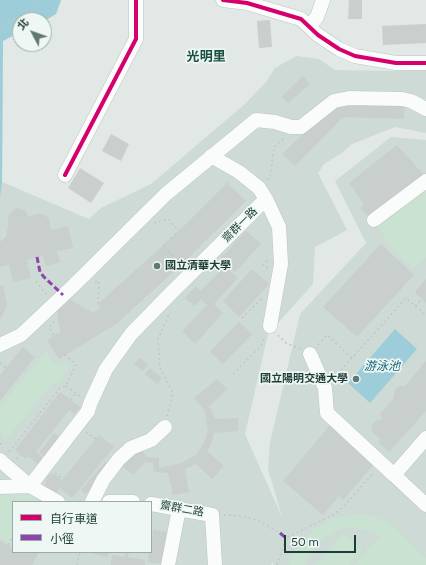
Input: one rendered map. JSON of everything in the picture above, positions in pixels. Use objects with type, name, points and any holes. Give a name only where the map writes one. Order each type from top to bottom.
[{"type":"street","points":[[65,175],[136,39],[136,0]]},
{"type":"street","points":[[223,0],[247,3],[301,19],[318,35],[339,49],[355,56],[396,64],[426,63]]},
{"type":"street","points":[[309,26],[317,17],[323,0]]},
{"type":"street","points":[[0,345],[21,335],[158,201],[256,120],[301,127],[334,101],[349,98],[402,99],[411,101],[426,109]]},
{"type":"street","points":[[211,156],[240,172],[263,194],[279,227],[281,264],[270,326]]},
{"type":"street","points":[[374,220],[426,181]]},
{"type":"street","name":"齋群一路","points":[[30,486],[88,411],[106,369],[132,334],[263,194]]},
{"type":"street","points":[[310,354],[325,388],[327,414],[426,505]]},
{"type":"street","points":[[92,501],[103,480],[119,459],[131,448],[151,440],[165,427]]},
{"type":"street","points":[[394,475],[426,438]]},
{"type":"street","points":[[0,460],[30,486],[56,501]]},
{"type":"street","points":[[0,487],[30,486]]},
{"type":"street","name":"齋群二路","points":[[152,504],[212,515],[215,565]]},
{"type":"street","points":[[168,565],[178,509]]},
{"type":"path","points":[[0,28],[36,8],[41,0]]},
{"type":"path","points":[[263,194],[270,177],[274,147],[294,127]]},
{"type":"path","points":[[168,219],[179,231],[163,246],[181,265]]},
{"type":"path","points":[[36,281],[49,308],[58,316],[49,327],[54,336],[61,332]]},
{"type":"path","points":[[92,282],[99,281],[98,304]]},
{"type":"path","points":[[242,318],[263,297],[274,298]]},
{"type":"path","points":[[325,388],[406,298],[426,315]]},
{"type":"path","points":[[415,306],[422,299]]},
{"type":"path","points":[[165,427],[173,392],[160,368],[158,339],[164,322],[171,309]]},
{"type":"path","points":[[233,374],[261,346],[270,326]]},
{"type":"path","points":[[327,335],[352,358]]},
{"type":"path","points":[[286,343],[310,354]]},
{"type":"path","points":[[12,448],[60,388],[66,386],[76,364],[65,355]]},
{"type":"path","points":[[0,363],[6,368]]},
{"type":"path","points":[[66,386],[90,404]]},
{"type":"path","points":[[71,400],[76,393]]},
{"type":"path","points":[[82,428],[96,439]]},
{"type":"path","points":[[14,462],[20,455]]},
{"type":"path","points":[[277,565],[286,538],[335,514],[346,504],[382,463]]},
{"type":"path","points":[[212,515],[234,515],[257,520],[280,533]]},
{"type":"path","points":[[8,545],[12,538]]},
{"type":"path","points":[[76,553],[79,555],[77,565]]},
{"type":"shaded area","name":"國立清華大學","points":[[0,0],[61,0],[56,14],[52,16],[52,12],[12,12],[12,36],[3,41],[2,182],[89,219],[101,208],[151,184],[245,104],[266,82],[275,68],[296,56],[319,59],[335,70],[426,70],[426,133],[395,127],[352,144],[342,153],[324,164],[318,173],[347,230],[315,247],[313,284],[268,334],[245,434],[282,517],[268,469],[270,443],[300,314],[366,243],[335,181],[391,137],[426,140],[426,565],[273,565],[273,562],[271,565],[0,565]]},
{"type":"green space","points":[[426,184],[426,257],[414,269],[391,248],[375,223]]},
{"type":"green space","points":[[46,350],[55,366],[66,361],[71,366],[62,381],[52,384],[5,441],[0,430],[0,407]]},
{"type":"green space","points":[[30,492],[46,501],[12,501],[12,544],[0,538],[0,495]]},
{"type":"green space","points":[[362,514],[379,518],[389,523],[426,558],[426,565],[354,565],[380,536],[365,530],[353,528],[341,529],[322,539],[309,556],[305,565],[289,565],[291,557],[298,545],[313,529],[335,518]]},
{"type":"green space","points":[[344,533],[363,550],[350,565],[315,565]]},
{"type":"water","points":[[0,0],[61,0],[56,14],[52,16],[52,12],[12,12],[12,36],[3,41],[2,182],[0,197]]},
{"type":"water","name":"游泳池","points":[[395,329],[417,349],[370,403],[348,383]]},
{"type":"building","points":[[349,0],[362,0],[362,19],[348,19]]},
{"type":"building","points":[[270,20],[272,47],[259,48],[257,21]]},
{"type":"building","points":[[426,24],[426,43],[383,45],[382,26]]},
{"type":"building","points":[[303,76],[310,84],[288,103],[282,96]]},
{"type":"building","points":[[405,101],[404,119],[346,117],[340,120],[295,166],[282,154],[334,104]]},
{"type":"building","points":[[111,134],[129,144],[121,161],[102,151]]},
{"type":"building","points":[[397,145],[423,174],[369,217],[360,208],[364,204],[349,183]]},
{"type":"building","points":[[80,168],[104,183],[91,203],[68,188]]},
{"type":"building","points":[[227,183],[246,201],[181,265],[116,324],[59,359],[47,340],[61,332],[58,323],[58,309],[69,299],[93,313],[101,308],[98,304],[179,231]]},
{"type":"building","points":[[16,208],[25,210],[28,217],[37,214],[44,214],[49,219],[51,230],[68,226],[73,248],[57,251],[60,262],[46,266],[43,256],[27,260],[31,278],[13,282],[9,264],[0,267],[0,242],[6,237],[8,216]]},
{"type":"building","points":[[246,231],[261,244],[235,272],[220,259]]},
{"type":"building","points":[[381,244],[414,275],[357,337],[323,307]]},
{"type":"building","points":[[225,266],[238,278],[214,304],[223,313],[195,344],[182,331],[207,305],[201,299],[195,306],[185,298],[196,286],[201,291]]},
{"type":"building","points":[[252,269],[269,284],[239,317],[223,301]]},
{"type":"building","points":[[426,279],[426,303],[415,292]]},
{"type":"building","points":[[3,285],[7,306],[0,319],[0,286]]},
{"type":"building","points":[[239,322],[252,334],[223,364],[210,352]]},
{"type":"building","points":[[23,347],[35,357],[1,400],[0,375]]},
{"type":"building","points":[[140,358],[148,365],[143,371],[134,364]]},
{"type":"building","points":[[426,361],[426,411],[389,452],[378,442],[380,439],[371,431],[373,428],[371,426],[378,419],[380,421],[383,417],[380,414],[394,398],[396,388],[405,386]]},
{"type":"building","points":[[150,368],[162,378],[157,384],[145,374]]},
{"type":"building","points":[[217,379],[227,389],[209,406],[215,419],[238,418],[238,431],[214,433],[207,451],[224,466],[212,479],[196,464],[185,469],[189,492],[173,495],[168,473],[154,472],[153,463],[145,462],[133,475],[122,466],[138,448],[148,457],[159,458],[159,468],[182,463],[197,454],[205,441],[208,431],[205,411],[194,398]]},
{"type":"building","points":[[60,392],[80,407],[74,414],[69,410],[36,452],[44,459],[39,465],[28,456],[26,459],[15,450]]},
{"type":"building","points":[[331,424],[376,462],[343,500],[339,496],[323,515],[283,481]]},
{"type":"building","points":[[54,433],[61,439],[46,458],[39,453]]},
{"type":"building","points":[[99,435],[114,447],[72,498],[60,488],[55,494],[48,489],[45,485],[48,475],[54,474],[62,480]]},
{"type":"building","points":[[105,462],[109,465],[86,494],[81,490]]},
{"type":"building","points":[[153,530],[169,532],[163,564],[148,562],[149,553],[152,553]]},
{"type":"building","points":[[0,541],[12,547],[12,553],[38,553],[32,565],[0,565]]},
{"type":"building","points":[[93,553],[109,553],[108,557]]},
{"type":"building","points":[[126,553],[129,553],[128,557],[145,560],[145,565],[111,565],[112,555],[125,557]]},
{"type":"marked path","points":[[37,257],[40,272],[63,295]]},
{"type":"marked path","points":[[280,533],[286,538]]},
{"type":"cycle path","points":[[65,175],[136,39],[136,0]]},
{"type":"cycle path","points":[[223,0],[247,3],[301,19],[318,35],[339,49],[355,56],[396,63],[426,63]]},
{"type":"place","name":"國立清華大學","points":[[157,266]]},
{"type":"place","name":"國立陽明交通大學","points":[[356,379]]},
{"type":"district","name":"光明里","points":[[206,57]]}]
